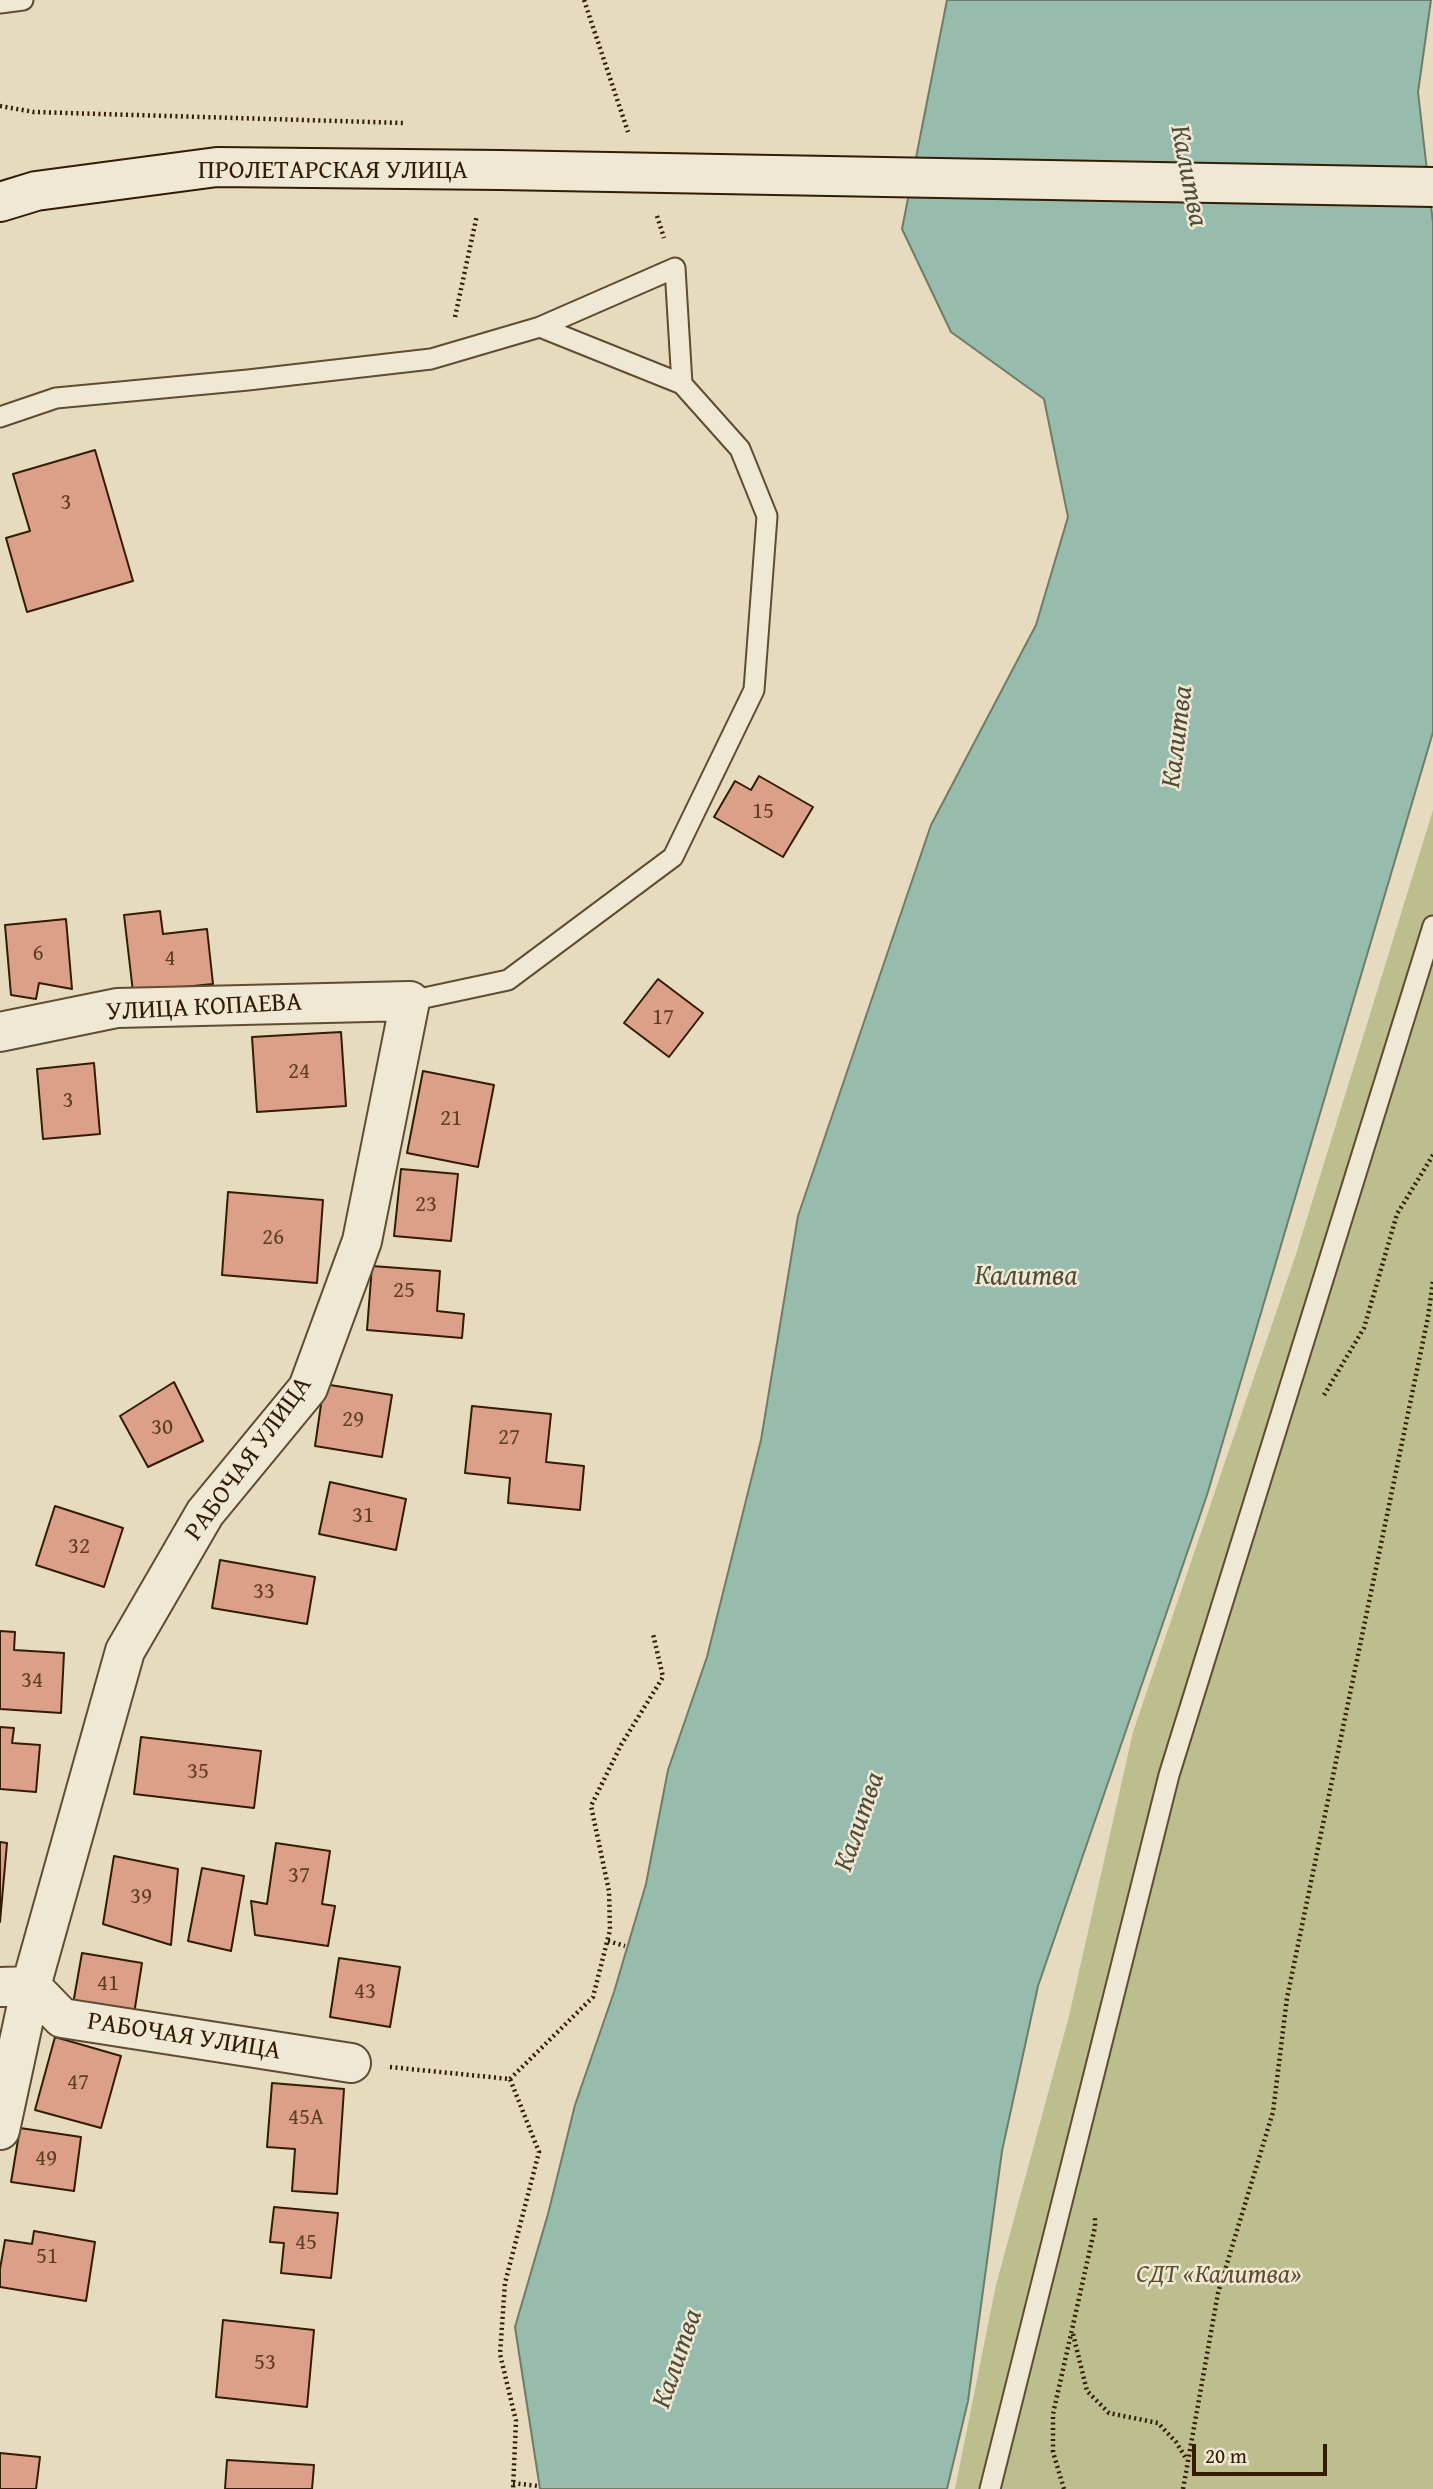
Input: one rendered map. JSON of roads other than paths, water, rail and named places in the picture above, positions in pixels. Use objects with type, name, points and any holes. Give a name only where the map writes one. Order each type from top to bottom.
[{"type":"street","name":"ПРОЛЕТАРСКАЯ УЛИЦА","points":[[0,202],[36,191],[217,167],[1433,187]]},
{"type":"street","name":"УЛИЦА КОПАЕВА","points":[[0,1032],[117,1008],[410,1001]]},
{"type":"street","name":"РАБОЧАЯ УЛИЦА","points":[[0,2130],[15,1987],[125,1651],[205,1513],[308,1388],[362,1241],[410,1001]]},
{"type":"street","name":"РАБОЧАЯ УЛИЦА","points":[[15,1987],[62,2018],[351,2063]]},
{"type":"lane","points":[[0,3],[23,0]]},
{"type":"lane","points":[[0,417],[56,398],[418,360],[540,327],[675,268],[682,384]]},
{"type":"lane","points":[[410,1001],[508,980],[673,857],[754,690],[767,516],[740,449],[682,384],[540,327]]},
{"type":"lane","points":[[989,2489],[1169,1775],[1433,926]]},
{"type":"water","name":"Калитва","points":[[947,0],[1431,0],[1418,92],[1433,223],[1433,732],[1207,1495],[1038,1986],[1002,2151],[968,2401],[947,2489],[540,2489],[515,2327],[548,2214],[575,2105],[614,1992],[646,1884],[668,1770],[707,1657],[761,1440],[798,1216],[931,825],[1036,625],[1068,517],[1044,399],[951,332],[902,229]]},
{"type":"park label","name":"СДТ «Калитва»","points":[[1219,2275]]}]
